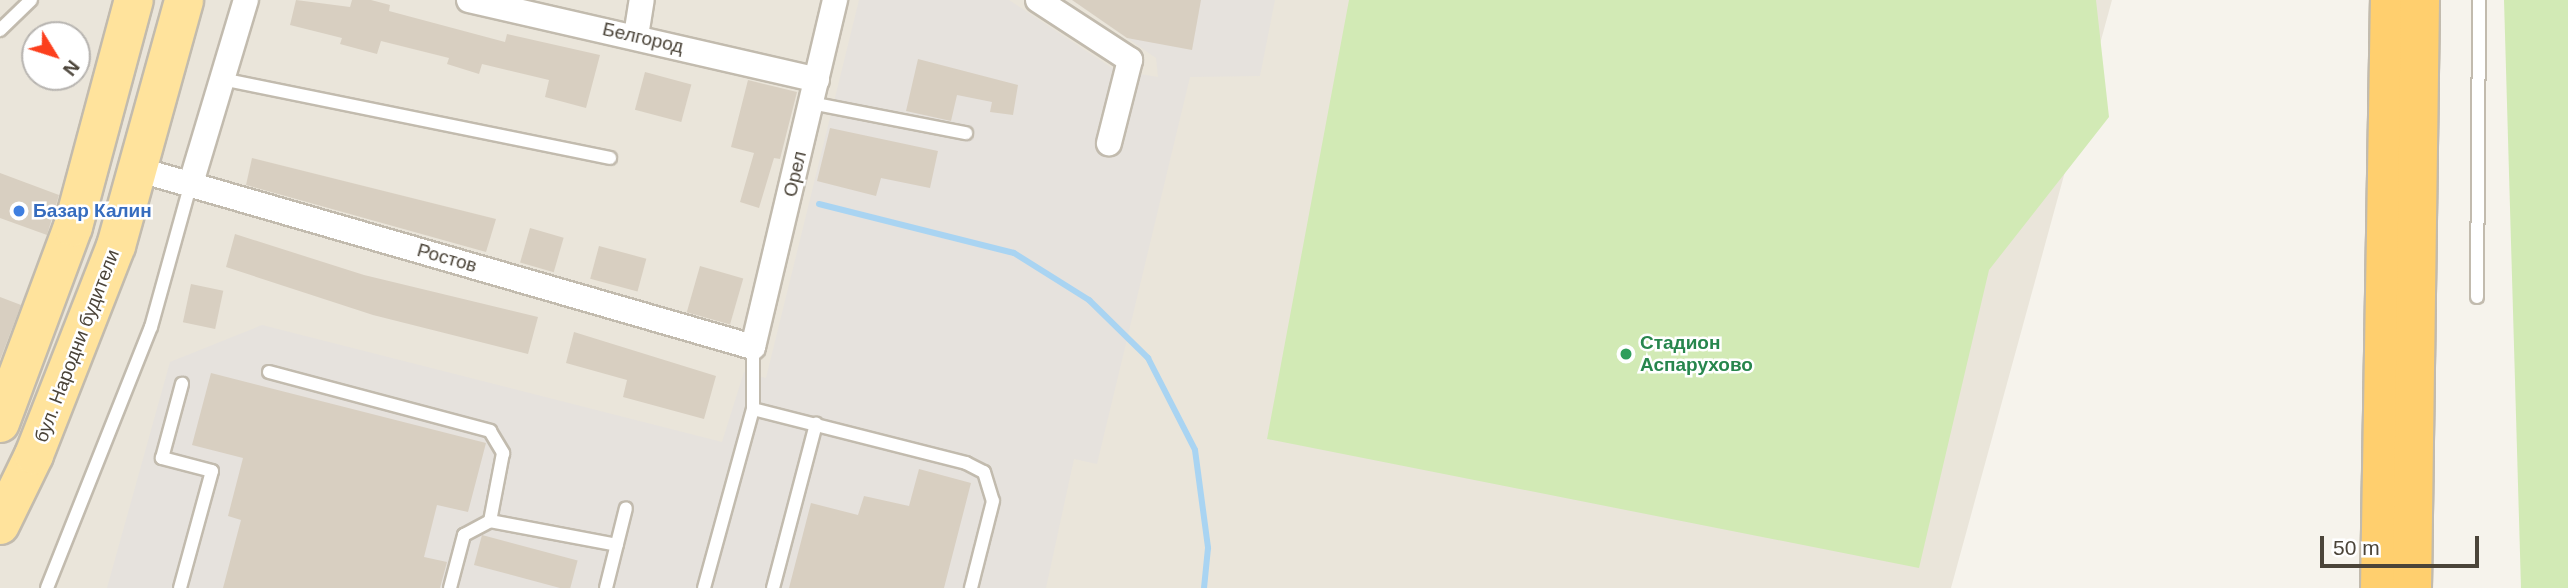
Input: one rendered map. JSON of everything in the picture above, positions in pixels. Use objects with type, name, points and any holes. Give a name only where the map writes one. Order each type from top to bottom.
[{"type":"highway","points":[[2380,588],[2390,0]]},
{"type":"highway","points":[[2412,588],[2420,0]]},
{"type":"main road","points":[[5,398],[72,227],[134,0]]},
{"type":"main road","name":"бул. Народни будители","points":[[0,524],[58,398],[140,170],[184,0]]},
{"type":"street","points":[[191,183],[246,0]]},
{"type":"street","name":"Белгород","points":[[469,0],[636,36],[814,91]]},
{"type":"street","points":[[636,36],[642,0]]},
{"type":"street","name":"Орел","points":[[753,347],[835,0]]},
{"type":"street","points":[[1038,0],[1130,60],[1109,143]]},
{"type":"street","name":"Ростов","points":[[140,170],[753,347]]},
{"type":"lane","points":[[0,30],[30,0]]},
{"type":"lane","points":[[2477,298],[2479,0]]},
{"type":"lane","points":[[222,79],[610,158]]},
{"type":"lane","points":[[814,91],[966,133]]},
{"type":"lane","points":[[47,588],[151,327],[191,183]]},
{"type":"lane","points":[[704,588],[753,409],[753,347]]},
{"type":"lane","points":[[269,372],[490,431],[503,453],[490,521]]},
{"type":"lane","points":[[180,588],[212,471],[162,458],[182,384]]},
{"type":"lane","points":[[753,409],[966,463],[984,472],[993,501],[971,588]]},
{"type":"lane","points":[[773,588],[816,424]]},
{"type":"lane","points":[[606,588],[626,508]]},
{"type":"lane","points":[[450,588],[464,534],[490,521],[617,545]]},
{"type":"shaded area","points":[[0,0],[2112,0],[1951,588],[0,588]]},
{"type":"shaded area","points":[[859,0],[1009,0],[1115,70],[1158,77],[1156,58],[1072,0],[1275,0],[1260,76],[1190,77],[1097,464],[1074,459],[1046,588],[107,588],[170,362],[262,325],[722,442],[744,372],[766,378]]},
{"type":"green space","name":"Стадион Аспарухово","points":[[1349,0],[2096,0],[2109,117],[1989,270],[1919,568],[1267,439]]},
{"type":"green space","points":[[2504,0],[2568,0],[2568,588],[2521,588]]},
{"type":"building","points":[[296,0],[350,7],[352,0],[371,0],[390,5],[389,11],[505,42],[507,34],[600,55],[586,108],[545,97],[549,80],[482,64],[479,74],[447,64],[449,58],[381,41],[377,54],[340,44],[342,38],[290,25]]},
{"type":"building","points":[[1072,0],[1201,0],[1192,50],[1127,38]]},
{"type":"building","points":[[918,59],[1018,85],[1013,115],[990,112],[992,102],[957,95],[951,121],[906,111]]},
{"type":"building","points":[[645,72],[691,84],[681,122],[635,110]]},
{"type":"building","points":[[748,80],[797,92],[780,159],[774,158],[759,208],[740,202],[754,153],[731,147]]},
{"type":"building","points":[[830,128],[938,151],[930,188],[881,178],[876,196],[817,181]]},
{"type":"building","points":[[252,158],[496,219],[486,252],[246,185]]},
{"type":"building","name":"Базар Калин","points":[[0,173],[59,195],[47,235],[0,218]]},
{"type":"building","points":[[530,228],[564,238],[554,272],[520,263]]},
{"type":"building","points":[[235,234],[364,275],[538,317],[528,354],[373,315],[226,267]]},
{"type":"building","points":[[599,246],[646,259],[638,292],[590,279]]},
{"type":"building","points":[[700,266],[743,278],[730,325],[687,312]]},
{"type":"building","points":[[191,284],[223,291],[215,329],[183,322]]},
{"type":"building","points":[[0,297],[21,305],[0,360]]},
{"type":"building","points":[[574,332],[716,376],[704,419],[623,397],[627,380],[566,363]]},
{"type":"building","points":[[211,373],[486,443],[468,512],[437,505],[424,557],[447,562],[440,588],[223,588],[241,520],[228,516],[243,458],[192,445]]},
{"type":"building","points":[[919,469],[971,483],[944,588],[789,588],[811,503],[858,515],[864,496],[909,506]]},
{"type":"building","points":[[482,535],[578,561],[570,588],[560,588],[474,565]]},
{"type":"waterway","points":[[819,204],[1014,253],[1089,300],[1148,358],[1195,450],[1208,548],[1204,588]]},
{"type":"place","name":"Базар Калин","points":[[19,211]]},
{"type":"place","name":"Стадион Аспарухово","points":[[1626,354]]}]
